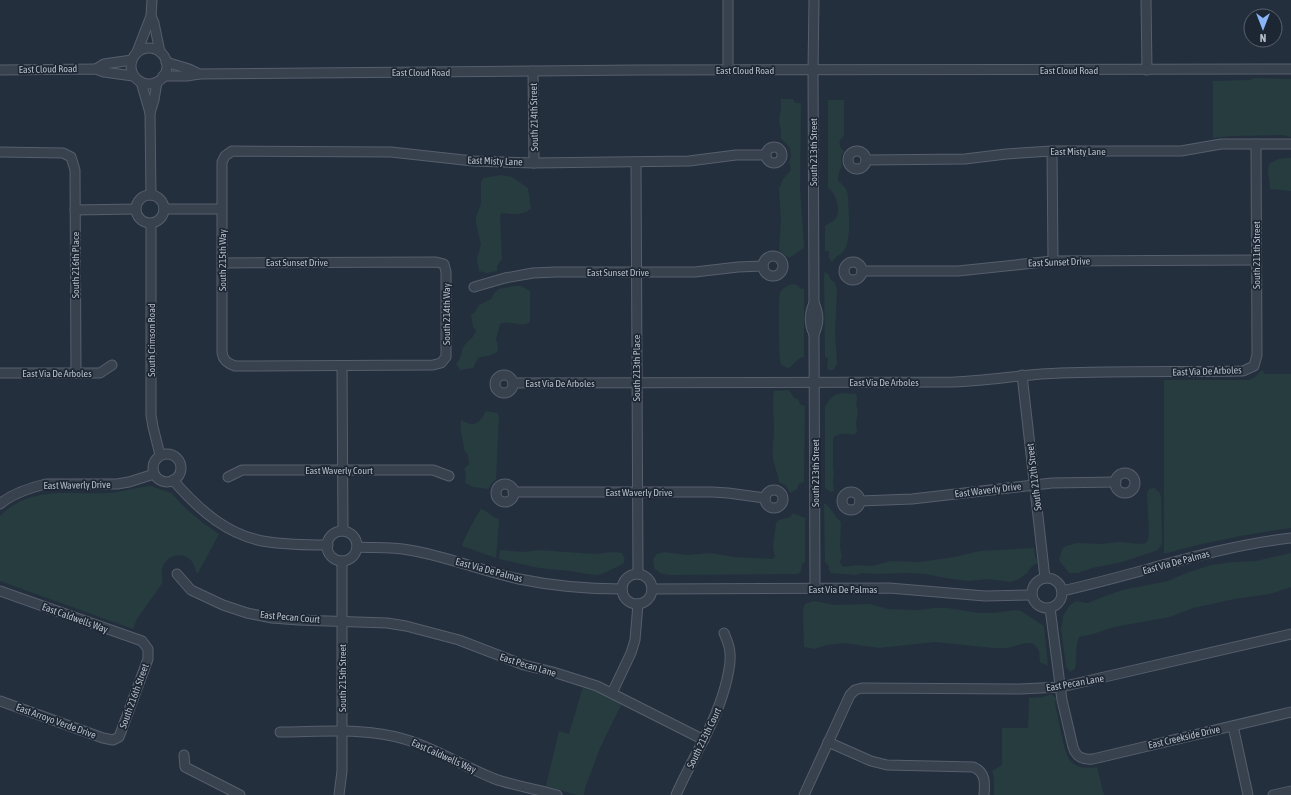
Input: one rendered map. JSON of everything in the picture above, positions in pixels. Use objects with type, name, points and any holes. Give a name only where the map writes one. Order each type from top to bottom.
[{"type":"street","points":[[152,0],[151,16],[130,65],[133,76],[141,82],[148,84],[160,79]]},
{"type":"street","points":[[728,0],[728,70]]},
{"type":"street","name":"South 213th Street","points":[[814,0],[814,303],[810,311],[810,327],[814,334],[815,589]]},
{"type":"street","points":[[1146,0],[1146,70]]},
{"type":"street","points":[[150,113],[160,79],[166,72],[166,62],[160,52],[151,16]]},
{"type":"street","points":[[134,56],[146,48],[160,52]]},
{"type":"street","name":"East Cloud Road","points":[[96,69],[104,64],[134,56]]},
{"type":"street","name":"East Cloud Road","points":[[166,62],[189,69],[198,74]]},
{"type":"street","name":"East Cloud Road","points":[[0,70],[96,69],[104,72],[133,76]]},
{"type":"street","name":"East Cloud Road","points":[[160,79],[198,74],[534,71],[1291,69]]},
{"type":"street","name":"South 214th Street","points":[[534,71],[534,162]]},
{"type":"street","points":[[141,82],[150,113],[151,195]]},
{"type":"street","name":"East Misty Lane","points":[[866,160],[965,159],[1006,154],[1052,151],[1181,151],[1221,144],[1291,144]]},
{"type":"street","name":"South 211th Street","points":[[1254,366],[1257,355],[1256,144]]},
{"type":"street","name":"East Misty Lane","points":[[225,156],[232,151],[353,151],[392,152],[492,162],[636,162],[690,161],[736,155],[765,155]]},
{"type":"street","points":[[1052,151],[1053,261]]},
{"type":"street","name":"South 216th Place","points":[[0,152],[63,153],[71,157],[75,170],[76,373]]},
{"type":"street","name":"South 215th Way","points":[[225,156],[222,162],[221,208],[223,358],[228,363],[235,366],[342,366]]},
{"type":"street","name":"South 213th Place","points":[[636,162],[638,574]]},
{"type":"street","points":[[151,195],[162,201],[164,214],[159,221],[151,224],[138,218],[135,209],[141,198],[151,195]]},
{"type":"street","points":[[164,209],[221,208]]},
{"type":"street","points":[[75,210],[135,209]]},
{"type":"street","name":"South Crimson Road","points":[[151,224],[151,415],[160,455]]},
{"type":"street","name":"East Sunset Drive","points":[[862,271],[958,271],[1053,261],[1256,260]]},
{"type":"street","name":"East Sunset Drive","points":[[222,262],[436,262],[444,264]]},
{"type":"street","name":"South 214th Way","points":[[342,366],[433,365],[441,362],[446,357],[446,272],[444,264]]},
{"type":"street","name":"East Sunset Drive","points":[[474,287],[505,278],[556,272],[695,272],[738,267],[763,266]]},
{"type":"street","name":"East Via De Arboles","points":[[0,373],[100,373],[112,365]]},
{"type":"street","points":[[342,366],[343,531]]},
{"type":"street","name":"East Via De Arboles","points":[[513,383],[971,381],[1022,375],[1060,373],[1243,371],[1254,366]]},
{"type":"street","name":"South 212th Street","points":[[1022,375],[1045,578]]},
{"type":"street","points":[[160,455],[173,455],[179,461],[181,470],[173,480],[169,482],[160,481],[154,474],[152,466],[154,461],[160,455]]},
{"type":"street","name":"East Waverly Court","points":[[228,477],[242,470],[433,470],[449,476]]},
{"type":"street","name":"East Waverly Drive","points":[[1,501],[18,493],[46,484],[117,484],[129,482],[154,474]]},
{"type":"street","points":[[173,480],[191,500],[209,516],[242,535],[268,542],[328,545]]},
{"type":"street","name":"East Waverly Drive","points":[[860,501],[912,499],[1035,484],[1116,482]]},
{"type":"street","name":"East Waverly Drive","points":[[513,492],[712,492],[765,498]]},
{"type":"street","points":[[343,531],[348,532],[355,538],[357,547],[354,555],[342,561],[333,558],[328,550],[328,545],[334,534],[343,531]]},
{"type":"street","name":"East Via De Palmas","points":[[1062,592],[1200,555],[1251,544],[1291,538]]},
{"type":"street","name":"East Via De Palmas","points":[[357,547],[394,548],[430,554],[511,577],[554,585],[582,588],[622,589]]},
{"type":"street","name":"South 215th Street","points":[[339,795],[342,771],[342,561]]},
{"type":"street","name":"East Pecan Court","points":[[178,574],[191,590],[223,605],[247,613],[272,618],[343,621]]},
{"type":"street","points":[[638,574],[648,579],[652,589],[652,594],[646,601],[638,604],[629,601],[623,594],[622,589],[629,577],[638,574]]},
{"type":"street","points":[[1045,578],[1049,578],[1056,582],[1062,592],[1061,601],[1050,608],[1040,607],[1032,596],[1032,591],[1037,583],[1045,578]]},
{"type":"street","name":"East Via De Palmas","points":[[652,589],[889,588],[985,596],[1032,596]]},
{"type":"street","name":"East Caldwells Way","points":[[0,591],[142,642],[148,648]]},
{"type":"street","points":[[612,693],[631,653],[635,640],[638,604]]},
{"type":"street","points":[[1050,608],[1060,687]]},
{"type":"street","name":"East Pecan Lane","points":[[343,621],[387,623],[406,626],[459,640],[524,665],[576,680],[612,693],[704,740]]},
{"type":"street","name":"South 213th Court","points":[[676,795],[704,740],[720,703],[729,668],[730,654],[729,644],[724,633]]},
{"type":"street","name":"East Pecan Lane","points":[[828,742],[850,695],[855,690],[862,688],[1020,689],[1060,687],[1079,684],[1291,634]]},
{"type":"street","name":"South 216th Street","points":[[113,740],[119,737],[148,659],[148,648]]},
{"type":"street","name":"East Creekside Drive","points":[[1060,687],[1073,747],[1078,757],[1085,760],[1291,712]]},
{"type":"street","name":"East Arroyo Verde Drive","points":[[0,701],[103,738],[113,740]]},
{"type":"street","points":[[1233,726],[1248,795]]},
{"type":"street","name":"East Caldwells Way","points":[[280,732],[342,732],[382,734],[403,738],[427,747],[495,778],[557,795]]},
{"type":"street","points":[[804,795],[828,742],[871,761],[887,765],[966,766],[978,769],[983,774],[985,779],[984,795]]},
{"type":"street","points":[[184,756],[185,766],[240,795]]},
{"type":"street","points":[[1273,795],[1291,791]]},
{"type":"green space","points":[[1254,78],[1291,79],[1291,137],[1283,135],[1213,138],[1213,81],[1250,80]]},
{"type":"green space","points":[[781,99],[793,99],[795,103],[801,103],[800,187],[804,248],[789,258],[779,250],[781,220],[779,189],[783,179],[791,170],[789,162],[791,152],[781,139],[779,120]]},
{"type":"green space","points":[[828,100],[844,100],[844,136],[840,143],[844,151],[841,157],[842,166],[839,172],[838,180],[845,187],[848,196],[849,215],[849,232],[846,248],[833,261],[831,261],[829,257],[829,251],[825,251],[825,226],[836,218],[838,212],[837,200],[828,188]]},
{"type":"green space","points":[[1291,158],[1291,191],[1270,189],[1268,170],[1269,164],[1278,159]]},
{"type":"green space","points":[[501,175],[512,177],[528,188],[531,208],[522,213],[502,213],[500,215],[502,259],[497,266],[497,271],[487,273],[479,271],[477,258],[481,245],[476,217],[481,204],[481,182],[483,178]]},
{"type":"green space","points":[[824,272],[828,274],[831,280],[835,283],[837,290],[835,332],[837,364],[833,370],[829,370],[827,367],[828,358],[825,357]]},
{"type":"green space","points":[[792,284],[804,289],[804,357],[800,358],[789,368],[782,365],[780,360],[779,297],[781,291],[785,287]]},
{"type":"green space","points":[[521,286],[530,291],[530,322],[522,325],[508,323],[500,324],[496,339],[498,347],[497,352],[478,358],[473,368],[460,370],[456,363],[461,357],[464,346],[476,330],[473,327],[471,315],[475,312],[479,305],[491,299],[495,292],[499,289]]},
{"type":"green space","points":[[1262,370],[1265,374],[1291,374],[1291,528],[1227,539],[1164,554],[1164,380],[1249,380],[1255,377]]},
{"type":"green space","points":[[789,390],[794,398],[798,399],[800,404],[805,406],[804,482],[799,484],[797,489],[790,493],[786,486],[779,482],[773,454],[774,391]]},
{"type":"green space","points":[[843,393],[856,394],[858,413],[856,423],[857,432],[854,435],[843,434],[837,435],[833,438],[834,491],[831,492],[825,488],[825,407],[832,397]]},
{"type":"green space","points":[[486,411],[497,413],[499,416],[496,479],[491,484],[489,489],[473,487],[465,483],[466,473],[464,469],[469,464],[468,455],[464,450],[461,428],[461,420],[474,424],[482,418]]},
{"type":"green space","points":[[151,486],[171,493],[186,509],[219,534],[198,573],[196,572],[193,563],[182,555],[169,559],[164,564],[162,572],[163,582],[137,619],[133,629],[0,581],[0,516],[12,506],[24,500],[51,494],[108,493]]},
{"type":"green space","points":[[1154,488],[1161,496],[1162,543],[1158,550],[1122,562],[1092,568],[1078,573],[1069,573],[1059,560],[1062,549],[1066,546],[1077,543],[1146,543],[1149,534],[1147,493],[1149,489]]},
{"type":"green space","points":[[824,503],[841,522],[840,548],[842,556],[840,562],[842,566],[845,567],[857,565],[872,566],[891,561],[920,562],[954,557],[980,551],[1034,548],[1038,563],[1032,566],[1027,573],[1019,579],[1011,582],[988,579],[969,581],[926,574],[907,573],[862,573],[856,575],[831,573],[829,566],[825,562]]},
{"type":"green space","points":[[481,509],[499,519],[496,558],[462,546]]},
{"type":"green space","points":[[793,513],[805,518],[805,562],[802,564],[801,571],[798,574],[670,575],[660,573],[654,568],[653,559],[657,554],[664,552],[688,555],[710,553],[734,557],[773,559],[775,556],[773,547],[776,523],[779,520],[790,517]]},
{"type":"green space","points":[[500,550],[524,552],[539,550],[594,554],[613,552],[622,553],[625,560],[623,564],[597,575],[539,568],[499,559]]},
{"type":"green space","points":[[1291,553],[1291,587],[1270,594],[1235,599],[1193,608],[1170,617],[1114,627],[1079,637],[1075,669],[1070,672],[1066,667],[1061,628],[1063,616],[1070,605],[1076,601],[1087,603],[1122,590],[1168,581],[1211,565],[1256,561]]},
{"type":"green space","points":[[814,601],[835,605],[870,604],[888,609],[916,610],[948,608],[979,613],[1015,610],[1021,611],[1044,626],[1048,666],[1040,662],[1039,651],[1032,643],[1025,643],[1008,648],[993,648],[935,642],[879,648],[844,643],[827,645],[814,649],[804,647],[803,611],[805,604]]},
{"type":"green space","points":[[583,687],[597,690],[619,702],[621,705],[600,748],[585,788],[584,795],[577,795],[546,786],[559,731],[569,734]]},
{"type":"green space","points":[[1051,694],[1056,698],[1055,703],[1061,732],[1069,759],[1078,766],[1089,768],[1097,767],[1104,795],[994,795],[994,778],[992,771],[1002,765],[1002,728],[1028,728],[1029,698],[1043,697]]}]
